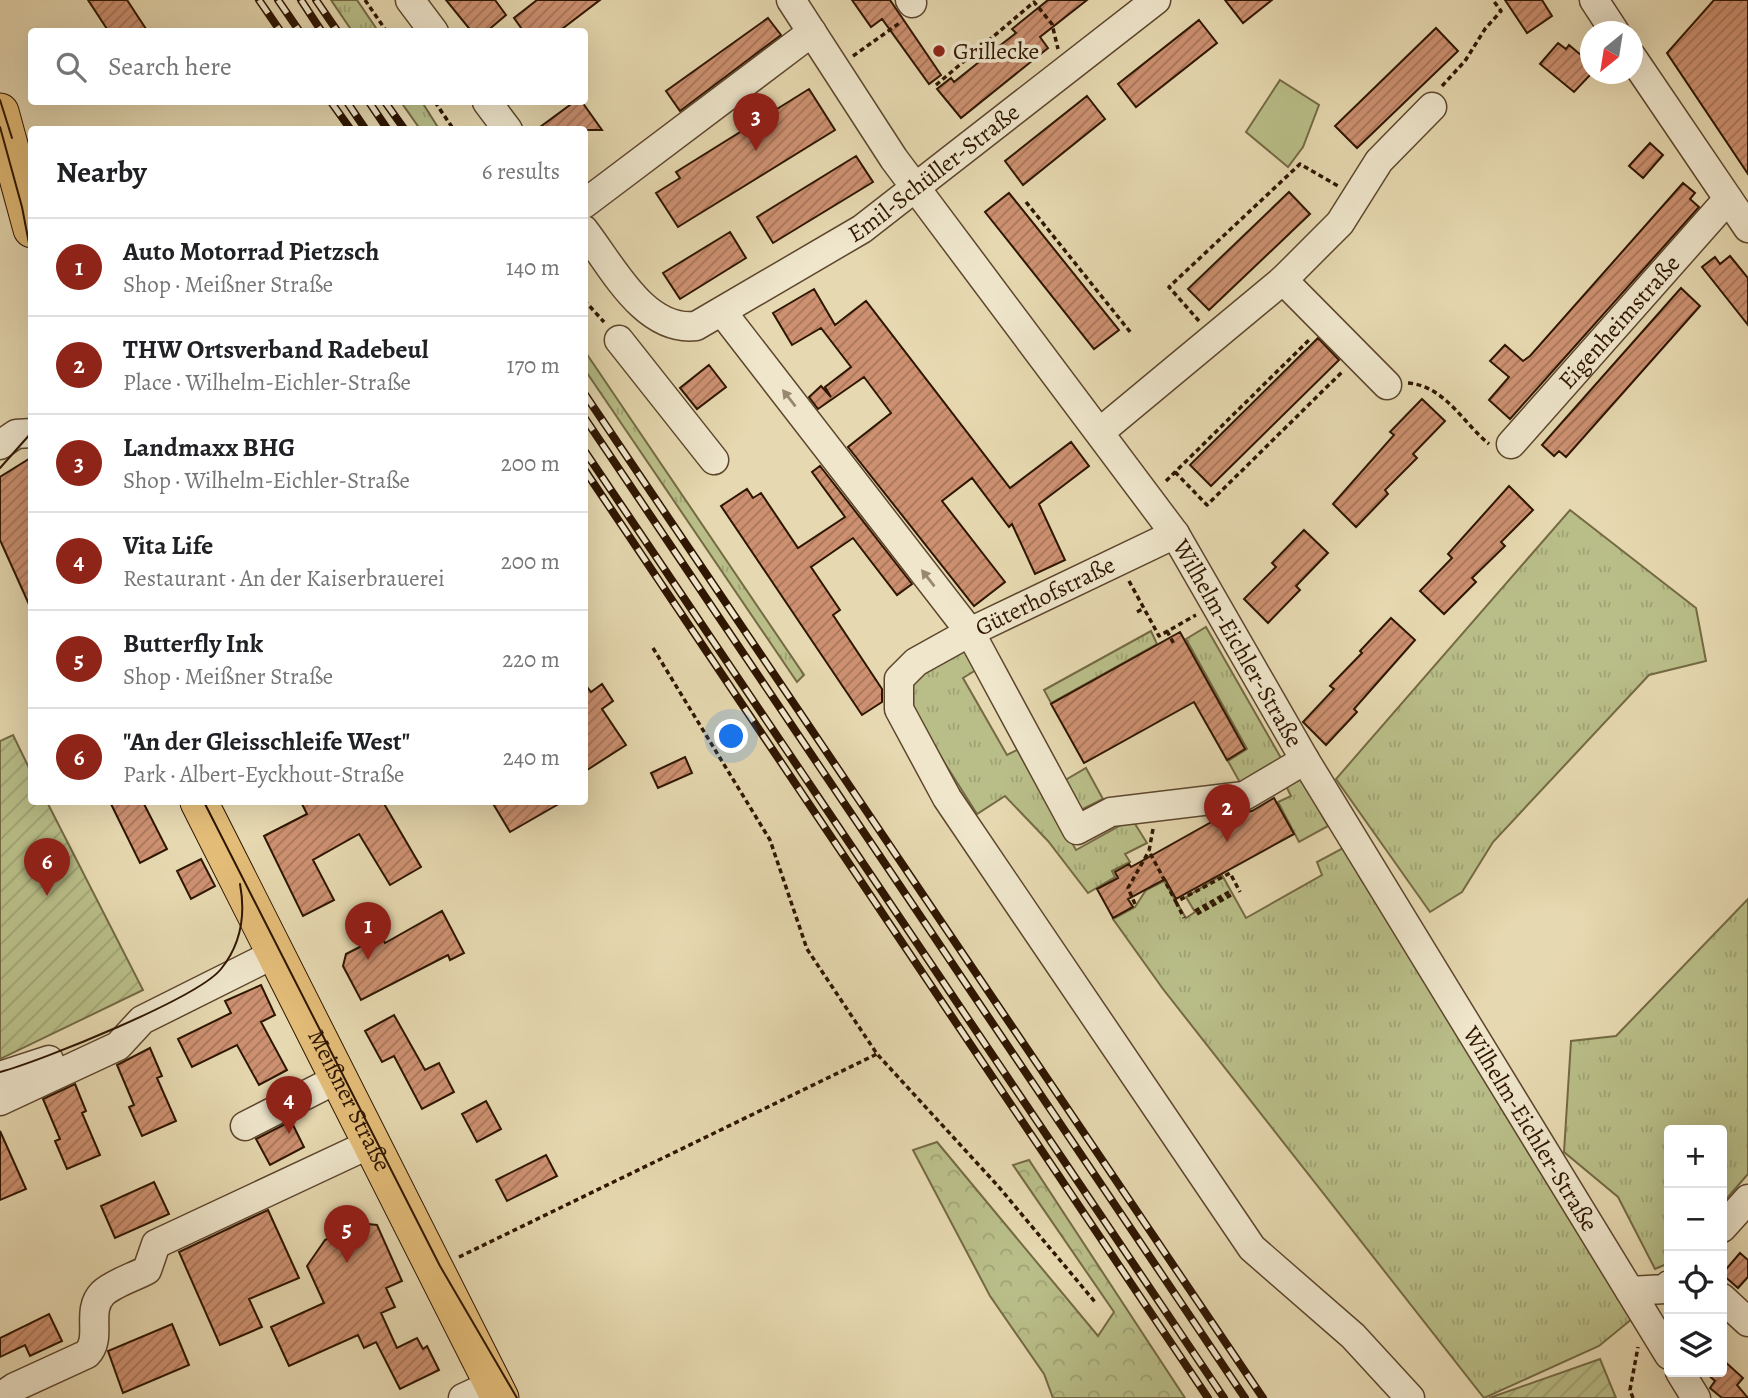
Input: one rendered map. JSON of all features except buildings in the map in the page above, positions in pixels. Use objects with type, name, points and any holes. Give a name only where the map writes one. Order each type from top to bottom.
[{"type":"main road","points":[[0,111],[28,214]]},
{"type":"main road","name":"Meißner Straße","points":[[201,805],[435,1268],[485,1394]]},
{"type":"street","points":[[410,0],[431,28]]},
{"type":"street","name":"Wilhelm-Eichler-Straße","points":[[791,0],[835,69],[886,129],[916,190],[1175,534],[1305,760],[1664,1347]]},
{"type":"street","name":"Emil-Schüller-Straße","points":[[588,235],[634,295],[657,318],[683,327],[696,326],[723,313],[862,229],[916,190],[1156,0]]},
{"type":"street","points":[[1594,0],[1608,21]]},
{"type":"street","points":[[588,201],[812,32]]},
{"type":"street","points":[[1643,72],[1748,228]]},
{"type":"street","points":[[489,105],[505,126]]},
{"type":"street","points":[[1100,432],[1283,280],[1339,223],[1379,161],[1432,107]]},
{"type":"street","name":"Eigenheimstraße","points":[[1499,444],[1728,199]]},
{"type":"street","points":[[1283,280],[1387,385]]},
{"type":"street","points":[[723,313],[970,632],[1077,830],[1111,812],[1244,796],[1305,760]]},
{"type":"street","points":[[619,340],[714,460]]},
{"type":"street","points":[[0,445],[16,434],[28,433]]},
{"type":"street","name":"Güterhofstraße","points":[[1175,534],[970,632],[916,662],[899,679],[899,709],[947,798],[1006,889],[1252,1248],[1353,1336],[1410,1398]]},
{"type":"street","points":[[0,1076],[24,1070],[142,1020],[276,953]]},
{"type":"street","points":[[0,1101],[118,1046],[142,1020]]},
{"type":"street","points":[[245,1126],[339,1078]]},
{"type":"street","points":[[0,1397],[15,1387],[87,1354],[94,1347],[97,1302],[104,1293],[147,1270],[156,1244],[372,1143]]},
{"type":"street","points":[[1727,1222],[1748,1199]]},
{"type":"street","points":[[1637,1302],[1664,1289]]},
{"type":"street","points":[[1727,1303],[1748,1322]]},
{"type":"street","points":[[1683,1377],[1696,1398]]},
{"type":"path","points":[[365,0],[384,28]]},
{"type":"path","points":[[1432,107],[1430,99],[1465,61],[1485,29],[1501,11],[1493,0]]},
{"type":"path","points":[[936,85],[1034,1],[1052,24],[1061,54]]},
{"type":"path","points":[[835,69],[902,22],[911,2]]},
{"type":"path","points":[[437,105],[451,126]]},
{"type":"path","points":[[1215,338],[1169,288],[1300,164],[1357,198]]},
{"type":"path","points":[[1026,202],[1131,333]]},
{"type":"path","points":[[1326,323],[1175,472],[1207,505],[1358,357]]},
{"type":"path","points":[[1387,385],[1426,386],[1442,396],[1499,444]]},
{"type":"path","points":[[1117,561],[1159,636],[1216,605]]},
{"type":"path","points":[[1137,612],[1144,608]]},
{"type":"path","points":[[1167,631],[1175,646]]},
{"type":"path","points":[[653,648],[771,840],[807,949],[877,1054],[998,1186],[1095,1302]]},
{"type":"path","points":[[1135,904],[1128,888],[1149,851],[1158,806]]},
{"type":"path","points":[[1149,851],[1184,918]]},
{"type":"path","points":[[1176,902],[1230,873],[1240,892]]},
{"type":"path","points":[[1196,912],[1230,893]]},
{"type":"path","points":[[435,1268],[877,1054]]},
{"type":"path","points":[[1633,1398],[1630,1390],[1637,1302]]},
{"type":"green space","points":[[331,0],[357,0],[376,28],[350,28]]},
{"type":"green space","points":[[1280,80],[1319,105],[1303,147],[1288,167],[1246,132]]},
{"type":"green space","points":[[403,105],[424,105],[437,126],[418,126]]},
{"type":"green space","points":[[588,356],[804,675],[797,682],[588,374]]},
{"type":"green space","points":[[1570,510],[1696,608],[1706,661],[1649,675],[1493,842],[1462,892],[1430,912],[1336,779]]},
{"type":"green space","points":[[1206,627],[1285,765],[1243,788],[1228,761],[1247,749],[1186,639]]},
{"type":"green space","points":[[1151,631],[1157,644],[1051,703],[1044,690]]},
{"type":"green space","points":[[963,645],[976,670],[963,678],[1007,755],[1019,749],[1076,850],[1132,819],[1147,843],[1125,854],[1130,862],[1112,871],[1115,877],[1088,893],[1048,841],[1005,796],[977,814],[904,699],[905,682]]},
{"type":"green space","points":[[13,735],[28,766],[28,805],[49,805],[143,990],[0,1059],[0,741]]},
{"type":"green space","points":[[1086,768],[1103,799],[1081,810],[1062,782]]},
{"type":"green space","points":[[1292,780],[1302,780],[1328,826],[1299,842],[1278,802],[1291,796],[1285,784]]},
{"type":"green space","points":[[1343,848],[1362,881],[1389,913],[1633,1318],[1599,1346],[1484,1398],[1163,989],[1113,919],[1135,907],[1146,890],[1164,881],[1186,918],[1195,912],[1186,897],[1222,875],[1246,918],[1322,875],[1317,862]]},
{"type":"green space","points":[[1748,899],[1748,1174],[1727,1198],[1727,1125],[1664,1125],[1664,1265],[1655,1269],[1618,1197],[1564,1152],[1571,1041],[1616,1036]]},
{"type":"green space","points":[[937,1142],[1098,1336],[1114,1312],[1013,1165],[1029,1160],[1185,1398],[1053,1398],[1044,1374],[990,1296],[913,1150]]},
{"type":"green space","points":[[1600,1359],[1616,1398],[1489,1398]]},
{"type":"tram line","points":[[0,100],[12,138]]},
{"type":"tram line","points":[[0,127],[28,238]]},
{"type":"tram line","points":[[0,468],[28,436]]},
{"type":"tram line","points":[[206,805],[440,1266],[517,1398]]},
{"type":"tram line","points":[[0,1072],[117,1027],[183,996],[207,981],[221,969],[237,940],[242,918],[240,884]]},
{"type":"railway","points":[[259,0],[278,28]]},
{"type":"railway","points":[[278,0],[297,28]]},
{"type":"railway","points":[[301,0],[319,28]]},
{"type":"railway","points":[[316,0],[335,28]]},
{"type":"railway","points":[[333,105],[348,126]]},
{"type":"railway","points":[[349,105],[363,126]]},
{"type":"railway","points":[[371,105],[385,126]]},
{"type":"railway","points":[[387,105],[402,126]]},
{"type":"railway","points":[[588,399],[1263,1398]]},
{"type":"railway","points":[[588,423],[1245,1398]]},
{"type":"railway","points":[[588,456],[1224,1398]]},
{"type":"railway","points":[[588,475],[1208,1398]]},
{"type":"place","name":"Grillecke","points":[[939,51]]},
{"type":"place","name":"Landmaxx BHG","points":[[756,151]]},
{"type":"place","name":"THW Ortsverband Radebeul","points":[[1227,842]]},
{"type":"place","name":"\"An der Gleisschleife West\"","points":[[47,896]]},
{"type":"place","name":"Auto Motorrad Pietzsch","points":[[368,960]]},
{"type":"place","name":"Vita Life","points":[[289,1134]]},
{"type":"place","name":"Butterfly Ink","points":[[347,1263]]}]
